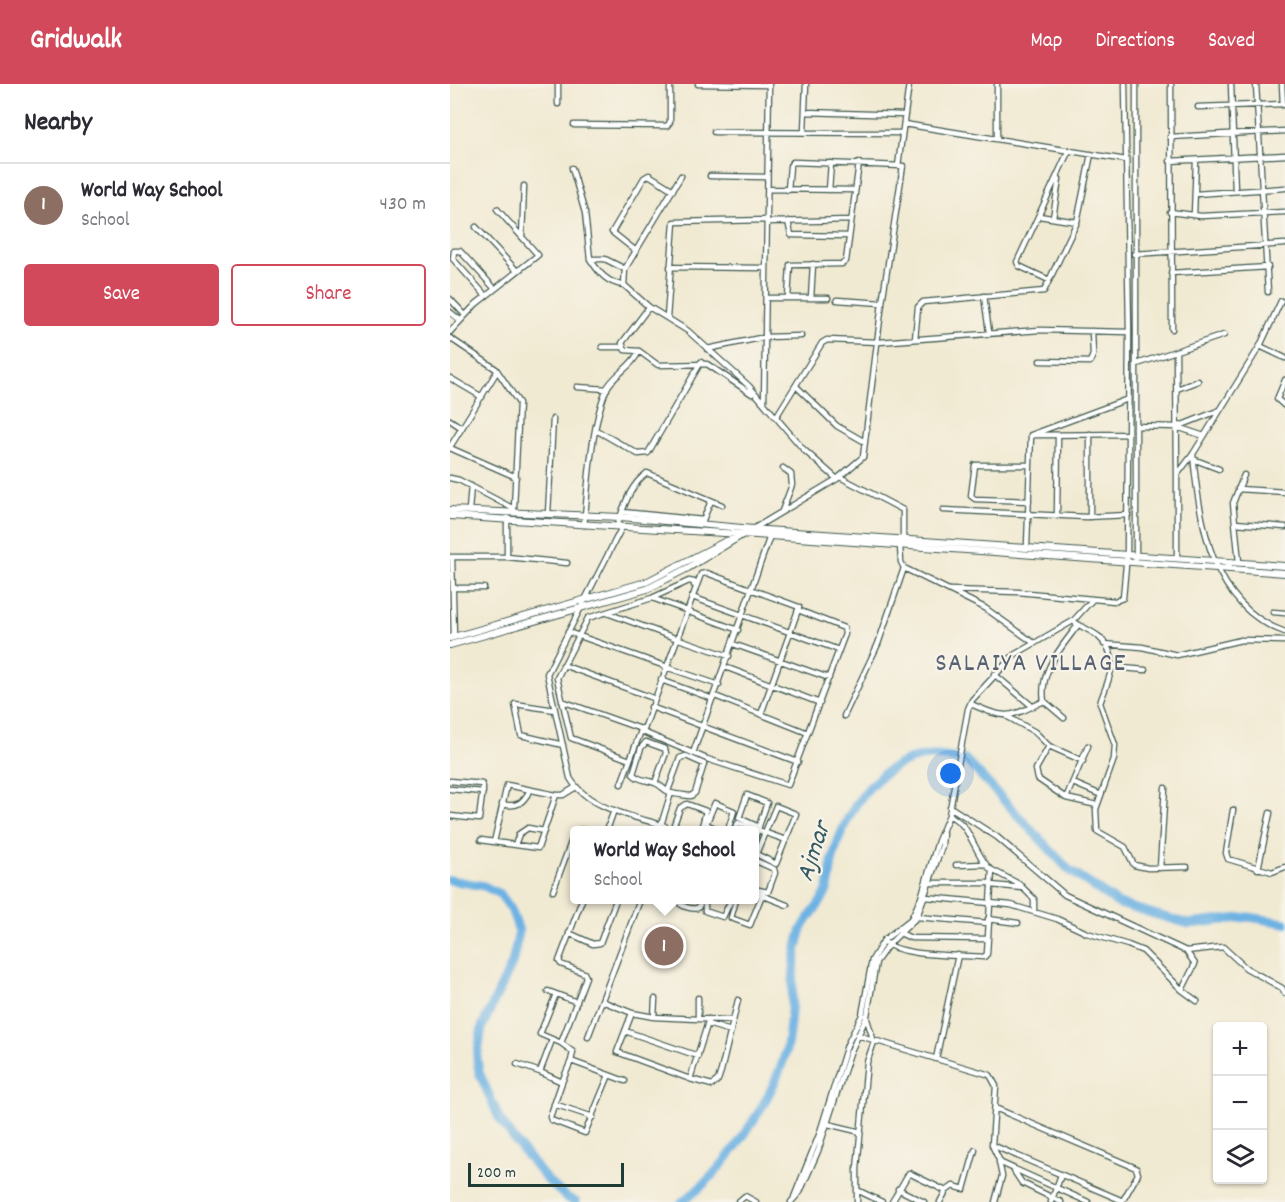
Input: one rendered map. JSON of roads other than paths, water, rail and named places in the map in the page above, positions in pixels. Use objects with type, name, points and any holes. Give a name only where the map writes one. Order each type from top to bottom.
[{"type":"street","points":[[558,84],[558,104]]},
{"type":"street","points":[[574,125],[667,126],[670,122],[670,84]]},
{"type":"street","points":[[698,84],[769,84],[764,403]]},
{"type":"street","points":[[804,131],[806,84]]},
{"type":"street","points":[[898,166],[909,84]]},
{"type":"street","points":[[997,84],[998,139]]},
{"type":"street","points":[[948,590],[1018,592],[1121,600],[1127,557],[1128,515],[1129,254],[1125,84]]},
{"type":"street","points":[[1136,84],[1136,558]]},
{"type":"street","points":[[1171,84],[1172,329]]},
{"type":"street","points":[[1231,84],[1235,191]]},
{"type":"street","points":[[1256,84],[1268,292]]},
{"type":"street","points":[[1198,107],[1232,108],[1284,104],[1282,84]]},
{"type":"street","points":[[805,112],[905,115]]},
{"type":"street","points":[[904,124],[1126,160]]},
{"type":"street","points":[[714,132],[902,133]]},
{"type":"street","points":[[1170,137],[1285,132]]},
{"type":"street","points":[[1048,280],[1017,264],[1069,150]]},
{"type":"street","points":[[915,339],[918,307],[922,302],[1044,291],[1077,222],[1092,154]]},
{"type":"street","points":[[1170,161],[1196,162],[1285,155]]},
{"type":"street","points":[[567,563],[507,557],[451,557],[452,637],[648,581],[753,529],[839,478],[863,457],[882,303],[903,168],[859,163],[793,162],[790,166],[788,190]]},
{"type":"street","points":[[1194,215],[1196,162]]},
{"type":"street","points":[[829,190],[831,163]]},
{"type":"street","points":[[788,298],[790,265],[844,263],[859,163]]},
{"type":"street","points":[[572,168],[585,213],[590,259],[605,278],[624,285],[650,307],[688,331],[764,403],[804,450],[839,478],[903,510],[903,538]]},
{"type":"street","points":[[1053,218],[1060,170]]},
{"type":"street","points":[[636,251],[612,232],[644,178],[649,176],[673,190]]},
{"type":"street","points":[[624,285],[625,269],[681,176]]},
{"type":"street","points":[[710,176],[767,177]]},
{"type":"street","points":[[522,237],[524,186]]},
{"type":"street","points":[[1195,194],[1285,188]]},
{"type":"street","points":[[768,189],[855,190]]},
{"type":"street","points":[[450,332],[486,296],[538,255],[497,209]]},
{"type":"street","points":[[1170,212],[1194,215],[1285,212]]},
{"type":"street","points":[[1040,216],[1077,222]]},
{"type":"street","points":[[667,318],[673,225],[676,221],[851,220]]},
{"type":"street","points":[[788,221],[791,235],[849,236]]},
{"type":"street","points":[[476,227],[517,271]]},
{"type":"street","points":[[1129,254],[1285,244]]},
{"type":"street","points":[[486,296],[453,259],[454,251],[460,251],[495,289]]},
{"type":"street","points":[[590,259],[605,259],[625,269]]},
{"type":"street","points":[[811,298],[813,264]]},
{"type":"street","points":[[670,267],[766,268]]},
{"type":"street","points":[[1171,273],[1268,267]]},
{"type":"street","points":[[984,296],[989,332]]},
{"type":"street","points":[[766,298],[828,298]]},
{"type":"street","points":[[450,299],[465,315]]},
{"type":"street","points":[[837,300],[882,303]]},
{"type":"street","points":[[1177,475],[1193,457],[1260,346],[1281,301]]},
{"type":"street","points":[[623,347],[622,343],[650,307]]},
{"type":"street","points":[[450,312],[460,320]]},
{"type":"street","points":[[1040,361],[1090,362],[1093,359],[1092,331]]},
{"type":"street","points":[[776,417],[824,341],[879,342],[989,332],[1129,332]]},
{"type":"street","points":[[1137,364],[1224,335]]},
{"type":"street","points":[[707,349],[765,337],[801,336]]},
{"type":"street","points":[[450,338],[492,366],[519,403],[514,510]]},
{"type":"street","points":[[1260,346],[1285,358]]},
{"type":"street","points":[[602,347],[623,347],[639,351],[658,365],[701,362],[712,365],[752,394]]},
{"type":"street","points":[[584,525],[596,430],[607,389],[635,360],[639,351]]},
{"type":"street","points":[[1176,352],[1177,558]]},
{"type":"street","points":[[596,430],[638,454],[648,453],[701,362]]},
{"type":"street","points":[[496,373],[450,448],[478,458],[516,477]]},
{"type":"street","points":[[450,378],[482,397]]},
{"type":"street","points":[[1285,380],[1276,399],[1285,406]]},
{"type":"street","points":[[1177,389],[1198,381]]},
{"type":"street","points":[[796,386],[837,426],[865,442]]},
{"type":"street","points":[[577,387],[607,389]]},
{"type":"street","points":[[1031,435],[1128,399]]},
{"type":"street","points":[[1177,427],[1220,410]]},
{"type":"street","points":[[548,514],[553,419]]},
{"type":"street","points":[[450,420],[462,428]]},
{"type":"street","points":[[1137,426],[1177,427],[1204,436]]},
{"type":"street","points":[[1090,434],[1090,517]]},
{"type":"street","points":[[1031,435],[1128,434]]},
{"type":"street","points":[[1027,546],[1031,435]]},
{"type":"street","points":[[1058,436],[1058,516]]},
{"type":"street","points":[[1193,457],[1219,469]]},
{"type":"street","points":[[1193,457],[1199,511],[1217,568],[1238,603],[1259,621],[1285,632]]},
{"type":"street","points":[[1029,501],[975,499],[971,496],[975,465],[1030,465]]},
{"type":"street","points":[[782,511],[792,485],[791,474],[783,468]]},
{"type":"street","points":[[665,826],[614,810],[583,796],[576,788],[570,778],[547,674],[620,527],[621,514],[638,480],[646,473],[722,505]]},
{"type":"street","points":[[1239,562],[1233,502],[1244,475]]},
{"type":"street","points":[[450,478],[471,486],[514,510]]},
{"type":"street","points":[[469,510],[471,486]]},
{"type":"street","points":[[1238,489],[1285,492]]},
{"type":"street","points":[[450,510],[514,510],[585,515],[621,514],[703,520],[711,501]]},
{"type":"street","points":[[943,510],[1028,516],[1128,515]]},
{"type":"street","points":[[621,514],[753,529],[903,538],[912,542],[1127,557]]},
{"type":"street","points":[[450,516],[900,546],[912,542],[1027,546],[1217,568],[1285,573]]},
{"type":"street","points":[[507,519],[507,557]]},
{"type":"street","points":[[1235,523],[1285,527]]},
{"type":"street","points":[[693,753],[770,536]]},
{"type":"street","points":[[450,645],[647,589],[730,544],[736,538]]},
{"type":"street","points":[[900,546],[901,562],[904,568],[985,608],[1034,643]]},
{"type":"street","points":[[1136,558],[1177,558],[1285,566]]},
{"type":"street","points":[[843,716],[878,644],[904,568]]},
{"type":"street","points":[[686,610],[702,574],[707,573],[799,607],[761,714]]},
{"type":"street","points":[[621,784],[630,760],[641,729],[686,610],[694,584],[692,580],[652,598],[588,618],[557,678],[571,738],[630,760]]},
{"type":"street","points":[[453,588],[484,588]]},
{"type":"street","points":[[692,597],[839,650]]},
{"type":"street","points":[[652,598],[738,630]]},
{"type":"street","points":[[792,1199],[828,1124],[865,1016],[873,971],[881,952],[886,943],[911,919],[917,908],[938,840],[949,815],[968,709],[994,674],[1014,655],[1073,621],[1093,599]]},
{"type":"street","points":[[665,666],[643,732],[693,753],[786,785],[790,783],[820,703],[839,650],[844,628],[798,610]]},
{"type":"street","points":[[1273,612],[1285,614]]},
{"type":"street","points":[[606,613],[729,656]]},
{"type":"street","points":[[1073,621],[1094,634],[1104,644],[1112,667],[1109,685],[1100,703],[1112,730],[1114,759],[1099,794],[1097,831],[1125,847],[1134,865],[1160,868],[1187,867]]},
{"type":"street","points":[[1064,718],[1044,701],[1043,685],[1053,658],[1078,625]]},
{"type":"street","points":[[568,632],[718,684]]},
{"type":"street","points":[[1104,644],[1142,647],[1177,655],[1241,640],[1285,641]]},
{"type":"street","points":[[733,644],[829,678]]},
{"type":"street","points":[[563,665],[653,698]]},
{"type":"street","points":[[725,667],[820,703]]},
{"type":"street","points":[[1112,667],[1145,670]]},
{"type":"street","points":[[994,674],[1032,706]]},
{"type":"street","points":[[661,680],[714,697],[808,733]]},
{"type":"street","points":[[562,701],[641,729]]},
{"type":"street","points":[[1008,717],[1044,701]]},
{"type":"street","points":[[555,710],[515,704],[521,735],[562,745]]},
{"type":"street","points":[[971,704],[996,715],[1008,717],[1035,732],[1049,746],[1083,761]]},
{"type":"street","points":[[651,707],[798,762]]},
{"type":"street","points":[[655,783],[666,753],[665,749],[646,742],[641,748],[633,774],[639,779],[655,783],[670,792],[691,796],[695,793],[704,764],[686,756],[680,758],[670,792],[661,825]]},
{"type":"street","points":[[1049,746],[1036,769],[1036,775],[1066,798],[1097,805]]},
{"type":"street","points":[[1066,798],[1088,746]]},
{"type":"street","points":[[450,781],[482,784],[483,792],[479,819],[450,816]]},
{"type":"street","points":[[1073,783],[1099,794]]},
{"type":"street","points":[[498,784],[556,795],[563,795],[576,788]]},
{"type":"street","points":[[494,842],[507,785]]},
{"type":"street","points":[[1160,868],[1165,788]]},
{"type":"street","points":[[450,789],[483,792]]},
{"type":"street","points":[[502,804],[518,805],[523,802],[530,790]]},
{"type":"street","points":[[481,840],[538,848],[556,795]]},
{"type":"street","points":[[754,826],[739,818],[747,795],[767,803],[759,826]]},
{"type":"street","points":[[674,826],[680,808],[687,804],[706,812],[703,826]]},
{"type":"street","points":[[710,826],[706,824],[715,804],[734,811],[730,826]]},
{"type":"street","points":[[759,846],[773,808],[779,806],[795,814],[778,863],[774,864],[759,856]]},
{"type":"street","points":[[950,807],[997,837],[1065,895],[1186,951],[1195,964],[1182,990]]},
{"type":"street","points":[[608,826],[614,810]]},
{"type":"street","points":[[1233,810],[1226,856],[1232,861],[1272,872],[1285,867]]},
{"type":"street","points":[[1258,869],[1270,813]]},
{"type":"street","points":[[949,815],[963,825],[979,849],[985,864],[1023,888],[1034,899],[1034,910]]},
{"type":"street","points":[[515,845],[519,834],[528,828],[544,831]]},
{"type":"street","points":[[759,829],[786,840]]},
{"type":"street","points":[[886,943],[917,917],[926,897],[942,846],[943,831]]},
{"type":"street","points":[[553,891],[570,845]]},
{"type":"street","points":[[759,862],[774,869],[775,873],[768,892],[759,891]]},
{"type":"street","points":[[956,865],[985,864]]},
{"type":"street","points":[[886,943],[900,949],[986,956],[992,870]]},
{"type":"street","points":[[930,883],[991,884],[1023,888]]},
{"type":"street","points":[[759,894],[787,904]]},
{"type":"street","points":[[734,904],[730,916],[747,925],[752,923],[762,895]]},
{"type":"street","points":[[926,897],[1034,910],[1087,933],[1143,951],[1182,990],[1197,1001]]},
{"type":"street","points":[[561,1044],[586,977],[584,973],[561,964],[559,961],[580,904]]},
{"type":"street","points":[[569,933],[593,944],[600,943],[615,904]]},
{"type":"street","points":[[588,1037],[638,904]]},
{"type":"street","points":[[680,904],[694,909],[700,904]]},
{"type":"street","points":[[704,904],[705,911],[723,917],[729,904]]},
{"type":"street","points":[[917,917],[1018,923]]},
{"type":"street","points":[[900,933],[911,938],[986,939]]},
{"type":"street","points":[[1186,951],[1223,947],[1246,968],[1282,988],[1285,993]]},
{"type":"street","points":[[936,1059],[958,955]]},
{"type":"street","points":[[548,991],[577,1002]]},
{"type":"street","points":[[556,994],[540,1034],[573,1052],[554,1104],[551,1120],[585,1133],[609,1075]]},
{"type":"street","points":[[698,998],[698,1019]]},
{"type":"street","points":[[654,1017],[655,999]]},
{"type":"street","points":[[632,1013],[617,1053],[690,1079],[715,1084],[721,1071],[738,1000]]},
{"type":"street","points":[[602,1001],[632,1013],[654,1017],[698,1019],[731,1031]]},
{"type":"street","points":[[857,1202],[867,1062],[874,1042],[865,1016]]},
{"type":"street","points":[[821,1135],[847,1045],[865,1016]]},
{"type":"street","points":[[708,1022],[733,1020]]},
{"type":"street","points":[[690,1079],[708,1022]]},
{"type":"street","points":[[625,1031],[698,1056]]},
{"type":"street","points":[[857,1035],[874,1042],[990,1075],[996,1086],[992,1145],[1002,1176],[994,1202]]},
{"type":"street","points":[[540,1072],[552,1040]]},
{"type":"street","points":[[571,1061],[625,1081]]},
{"type":"street","points":[[517,1064],[562,1082]]},
{"type":"street","points":[[554,1104],[593,1117]]},
{"type":"street","points":[[992,1145],[1123,1202],[1138,1174],[1136,1168],[995,1108]]},
{"type":"street","points":[[828,1124],[861,1132]]},
{"type":"street","points":[[940,1202],[950,1187],[964,1189],[975,1150]]},
{"type":"street","points":[[999,1162],[1088,1202]]},
{"type":"street","points":[[999,1162],[1015,1172],[1022,1183],[1052,1200],[1061,1202]]},
{"type":"street","points":[[892,1202],[909,1173],[946,1191]]},
{"type":"street","points":[[1052,1200],[1061,1174]]},
{"type":"street","points":[[898,1189],[924,1202]]},
{"type":"street","points":[[857,1190],[882,1202]]},
{"type":"street","points":[[738,1202],[745,1196],[756,1202]]},
{"type":"waterway","name":"Ajmar","points":[[682,1202],[697,1190],[729,1156],[744,1136],[769,1093],[785,1054],[788,1040],[795,962],[801,932],[827,890],[838,842],[853,810],[875,782],[904,762],[932,756],[966,760],[1069,870],[1119,904],[1189,924],[1249,917],[1285,923]]},
{"type":"waterway","name":"Ajmar","points":[[450,880],[484,886],[500,894],[511,909],[519,931],[512,964],[482,1027],[477,1058],[479,1072],[499,1118],[518,1145],[546,1179],[566,1197],[576,1202]]},
{"type":"place","name":"World Way School","points":[[664,946]]},
{"type":"district","name":"SALAIYA VILLAGE","points":[[1031,664]]}]
